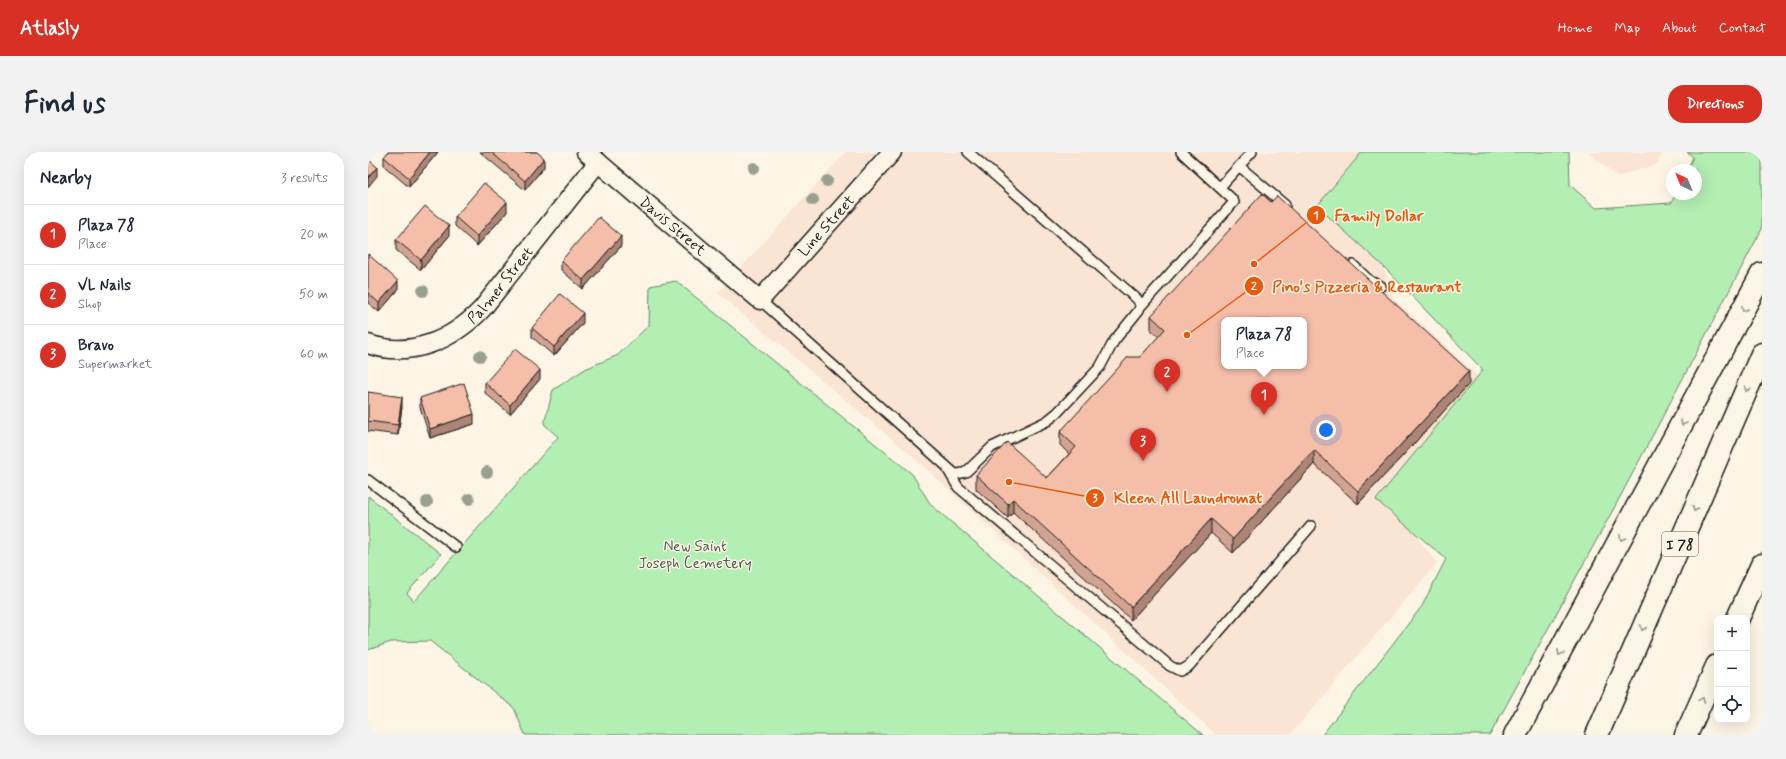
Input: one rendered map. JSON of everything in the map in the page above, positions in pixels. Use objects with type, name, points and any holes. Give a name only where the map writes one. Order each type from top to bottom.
[{"type":"highway","points":[[1515,735],[1762,274]]},
{"type":"highway","name":"I 78","points":[[1597,735],[1762,354]]},
{"type":"highway","points":[[1739,615],[1762,565]]},
{"type":"highway","points":[[1686,735],[1714,673]]},
{"type":"street","name":"Line Street","points":[[760,300],[892,152]]},
{"type":"street","name":"Davis Street","points":[[592,157],[760,300]]},
{"type":"street","name":"Palmer Street","points":[[368,344],[387,349],[417,347],[438,342],[464,326],[482,309],[592,157]]},
{"type":"lane","points":[[968,152],[1138,299],[1140,307]]},
{"type":"lane","points":[[760,300],[948,468],[958,474],[966,472],[992,447],[1047,421],[1057,413],[1100,367],[1114,341],[1140,307],[1232,206],[1234,202],[1232,198],[1181,152]]},
{"type":"lane","points":[[1220,187],[1252,152]]},
{"type":"lane","points":[[1239,166],[1293,213]]},
{"type":"lane","points":[[1346,260],[1370,280],[1381,286]]},
{"type":"lane","points":[[948,468],[958,487],[1170,666],[1180,671],[1189,666],[1311,526]]},
{"type":"lane","points":[[368,480],[456,547]]},
{"type":"shaded area","points":[[846,152],[1362,152],[1317,206],[1384,267],[1393,298],[1501,397],[1397,511],[1437,563],[1290,735],[1216,735],[911,455],[718,293]]},
{"type":"shaded area","points":[[1589,152],[1663,152],[1657,164],[1617,177]]},
{"type":"green space","points":[[1362,152],[1569,152],[1570,185],[1596,208],[1671,203],[1673,200],[1702,200],[1702,164],[1690,164],[1693,157],[1687,152],[1762,152],[1762,229],[1619,499],[1490,735],[1322,735],[1422,606],[1446,559],[1376,500],[1483,370],[1384,267],[1317,206]]},
{"type":"green space","name":"New Saint Joseph Cemetery","points":[[676,281],[912,474],[931,505],[1203,735],[525,735],[514,708],[430,641],[391,642],[368,650],[368,496],[441,554],[407,593],[414,601],[558,437],[544,424],[553,390],[585,369],[618,355],[649,325],[650,286]]},
{"type":"building","points":[[388,152],[430,152],[409,178],[384,157]]},
{"type":"building","points":[[491,152],[537,152],[544,158],[525,181]]},
{"type":"building","points":[[368,159],[377,167],[368,178]]},
{"type":"building","points":[[484,183],[507,202],[477,236],[455,217]]},
{"type":"building","points":[[1262,194],[1271,202],[1277,196],[1469,371],[1358,491],[1314,450],[1233,539],[1211,519],[1131,607],[1013,499],[1008,504],[976,475],[1007,442],[1047,478],[1076,447],[1060,432],[1128,357],[1140,357],[1165,329],[1151,316]]},
{"type":"building","points":[[425,206],[449,226],[421,260],[396,240]]},
{"type":"building","points":[[599,217],[621,236],[583,280],[561,261]]},
{"type":"building","points":[[368,254],[398,281],[379,303],[368,293]]},
{"type":"building","points":[[560,294],[583,313],[554,347],[532,328]]},
{"type":"building","points":[[515,349],[540,370],[510,405],[485,383]]},
{"type":"building","points":[[464,383],[474,414],[430,429],[420,398]]},
{"type":"building","points":[[368,392],[402,397],[398,425],[368,421]]},
{"type":"place","name":"Family Dollar","points":[[1254,264]]},
{"type":"place","name":"Pino's Pizzeria & Restaurant","points":[[1187,335]]},
{"type":"place","name":"VL Nails","points":[[1167,392]]},
{"type":"place","name":"Plaza 78","points":[[1264,415]]},
{"type":"place","name":"Bravo","points":[[1143,461]]},
{"type":"place","name":"Kleen All Laundromat","points":[[1009,482]]}]
